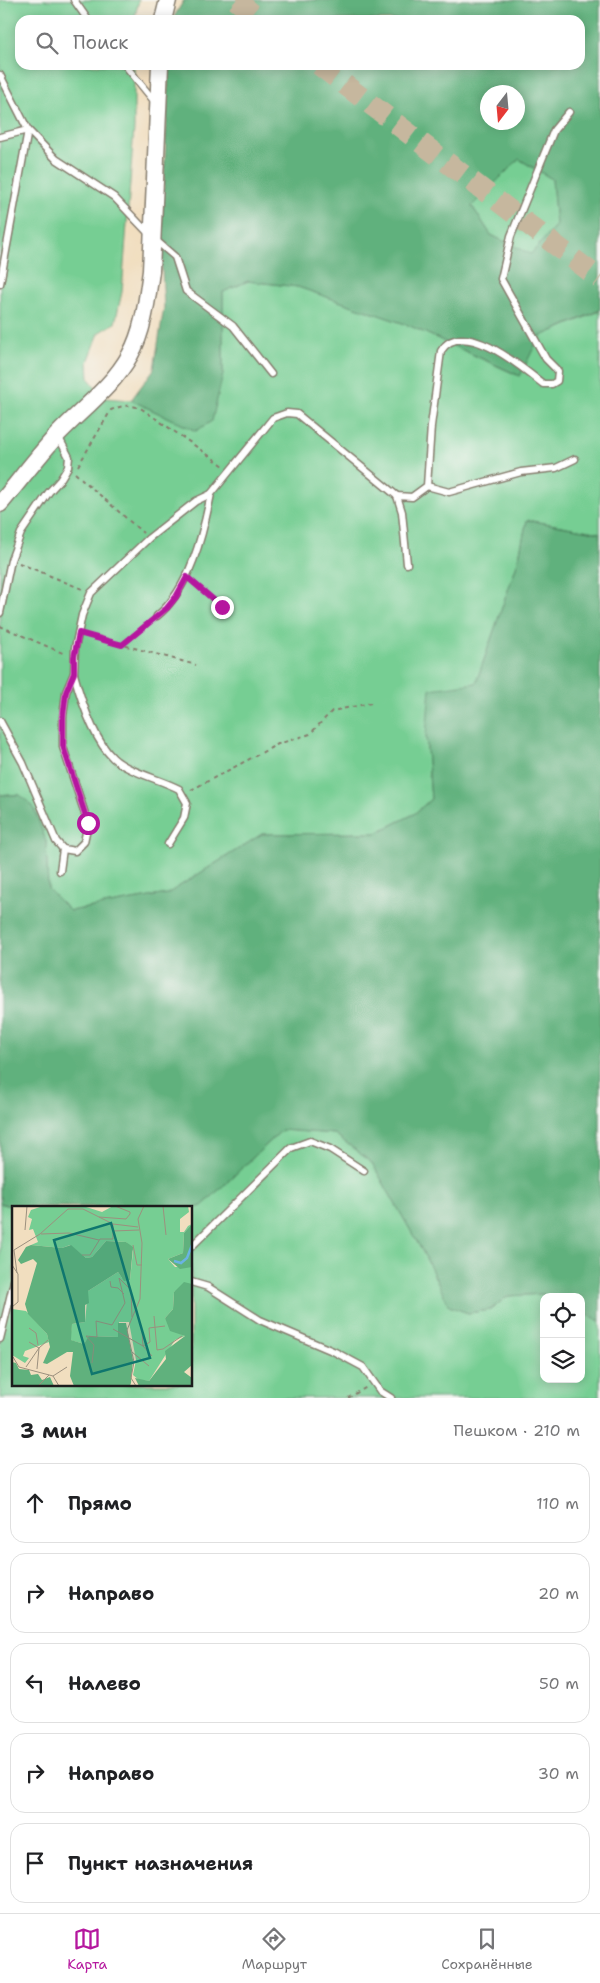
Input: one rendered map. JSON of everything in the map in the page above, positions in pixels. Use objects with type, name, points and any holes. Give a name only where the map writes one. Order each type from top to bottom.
[{"type":"street","points":[[164,15],[168,0]]},
{"type":"street","points":[[0,504],[57,435],[118,374],[140,332],[151,271],[160,70]]},
{"type":"lane","points":[[74,0],[84,15]]},
{"type":"lane","points":[[129,70],[159,107]]},
{"type":"lane","points":[[0,75],[28,130],[56,160],[114,197],[152,237],[175,257],[186,291],[233,326],[271,374]]},
{"type":"lane","points":[[397,496],[412,497],[427,486],[431,426],[441,352],[445,345],[456,339],[469,340],[489,346],[543,384],[552,384],[557,380],[558,371],[546,359],[501,279],[511,236],[554,130],[569,112]]},
{"type":"lane","points":[[0,137],[28,130]]},
{"type":"lane","points":[[0,284],[28,130]]},
{"type":"lane","points":[[168,844],[184,818],[187,803],[180,789],[140,773],[113,759],[99,741],[80,697],[74,673],[74,657],[82,614],[91,593],[149,538],[196,501],[210,494],[273,418],[287,412],[297,414],[397,496],[402,512],[407,564]]},
{"type":"lane","points":[[0,614],[11,560],[21,534],[68,467],[69,457],[57,435]]},
{"type":"lane","points":[[427,486],[449,492],[521,472],[556,468],[575,459]]},
{"type":"lane","points":[[157,616],[176,597],[187,577],[204,524],[210,494]]},
{"type":"lane","points":[[63,850],[75,851],[84,842],[88,823],[63,746],[63,717],[66,692],[74,673]]},
{"type":"lane","points":[[0,721],[23,763],[56,841],[63,850],[60,871]]},
{"type":"lane","points":[[192,1246],[291,1148],[310,1141],[330,1149],[364,1171]]},
{"type":"lane","points":[[192,1282],[208,1288],[260,1320],[334,1352],[363,1368],[380,1391],[391,1398]]},
{"type":"lane","points":[[0,1339],[12,1288]]},
{"type":"path","points":[[149,538],[74,472],[112,410],[120,406],[133,404],[231,470]]},
{"type":"path","points":[[11,560],[91,593]]},
{"type":"path","points":[[187,577],[222,607]]},
{"type":"path","points":[[122,645],[157,616]]},
{"type":"path","points":[[0,626],[74,657]]},
{"type":"path","points":[[79,633],[196,666]]},
{"type":"path","points":[[182,795],[278,744],[310,734],[332,711],[371,703]]},
{"type":"path","points":[[348,1398],[374,1383]]},
{"type":"green space","points":[[0,0],[139,0],[135,15],[15,15],[15,70],[134,70],[134,128],[122,292],[115,323],[99,333],[88,362],[89,379],[105,398],[131,400],[196,431],[223,374],[223,292],[248,281],[298,287],[408,325],[517,375],[539,337],[600,311],[600,533],[527,520],[518,561],[476,683],[426,736],[431,799],[414,814],[376,833],[262,834],[167,894],[70,911],[48,889],[46,841],[20,795],[0,795]]},
{"type":"green space","points":[[184,0],[600,0],[600,310],[539,337],[520,376],[408,325],[298,287],[248,281],[223,292],[223,374],[212,421],[196,431],[131,400],[154,369],[164,307],[161,252],[169,70],[585,70],[585,15],[175,15]],"holes":[[[519,159],[552,179],[556,225],[531,254],[491,235],[472,206]]]},
{"type":"green space","points":[[519,159],[552,179],[556,225],[531,255],[491,235],[472,206]]},
{"type":"green space","points":[[527,520],[600,533],[600,1321],[585,1314],[585,1293],[540,1293],[508,1296],[490,1310],[468,1313],[449,1306],[424,1254],[372,1163],[335,1134],[282,1130],[202,1206],[192,1209],[192,1206],[12,1206],[0,1203],[0,795],[20,795],[33,806],[46,841],[48,889],[70,911],[167,894],[262,834],[376,833],[414,814],[431,799],[426,736],[430,689],[476,683],[518,561]]},
{"type":"green space","points":[[282,1130],[335,1134],[372,1163],[424,1254],[449,1306],[468,1313],[490,1310],[508,1296],[540,1294],[540,1383],[585,1383],[585,1314],[600,1321],[600,1398],[0,1398],[0,1203],[12,1206],[12,1386],[192,1386],[192,1209],[202,1206]]},
{"type":"tunnel","points":[[236,0],[254,15]]},
{"type":"tunnel","points":[[326,70],[600,279]]},
{"type":"route","points":[[88,823],[63,746],[63,717],[66,692],[74,673],[75,648],[79,633],[122,645],[167,608],[176,597],[187,577],[222,607]]}]
